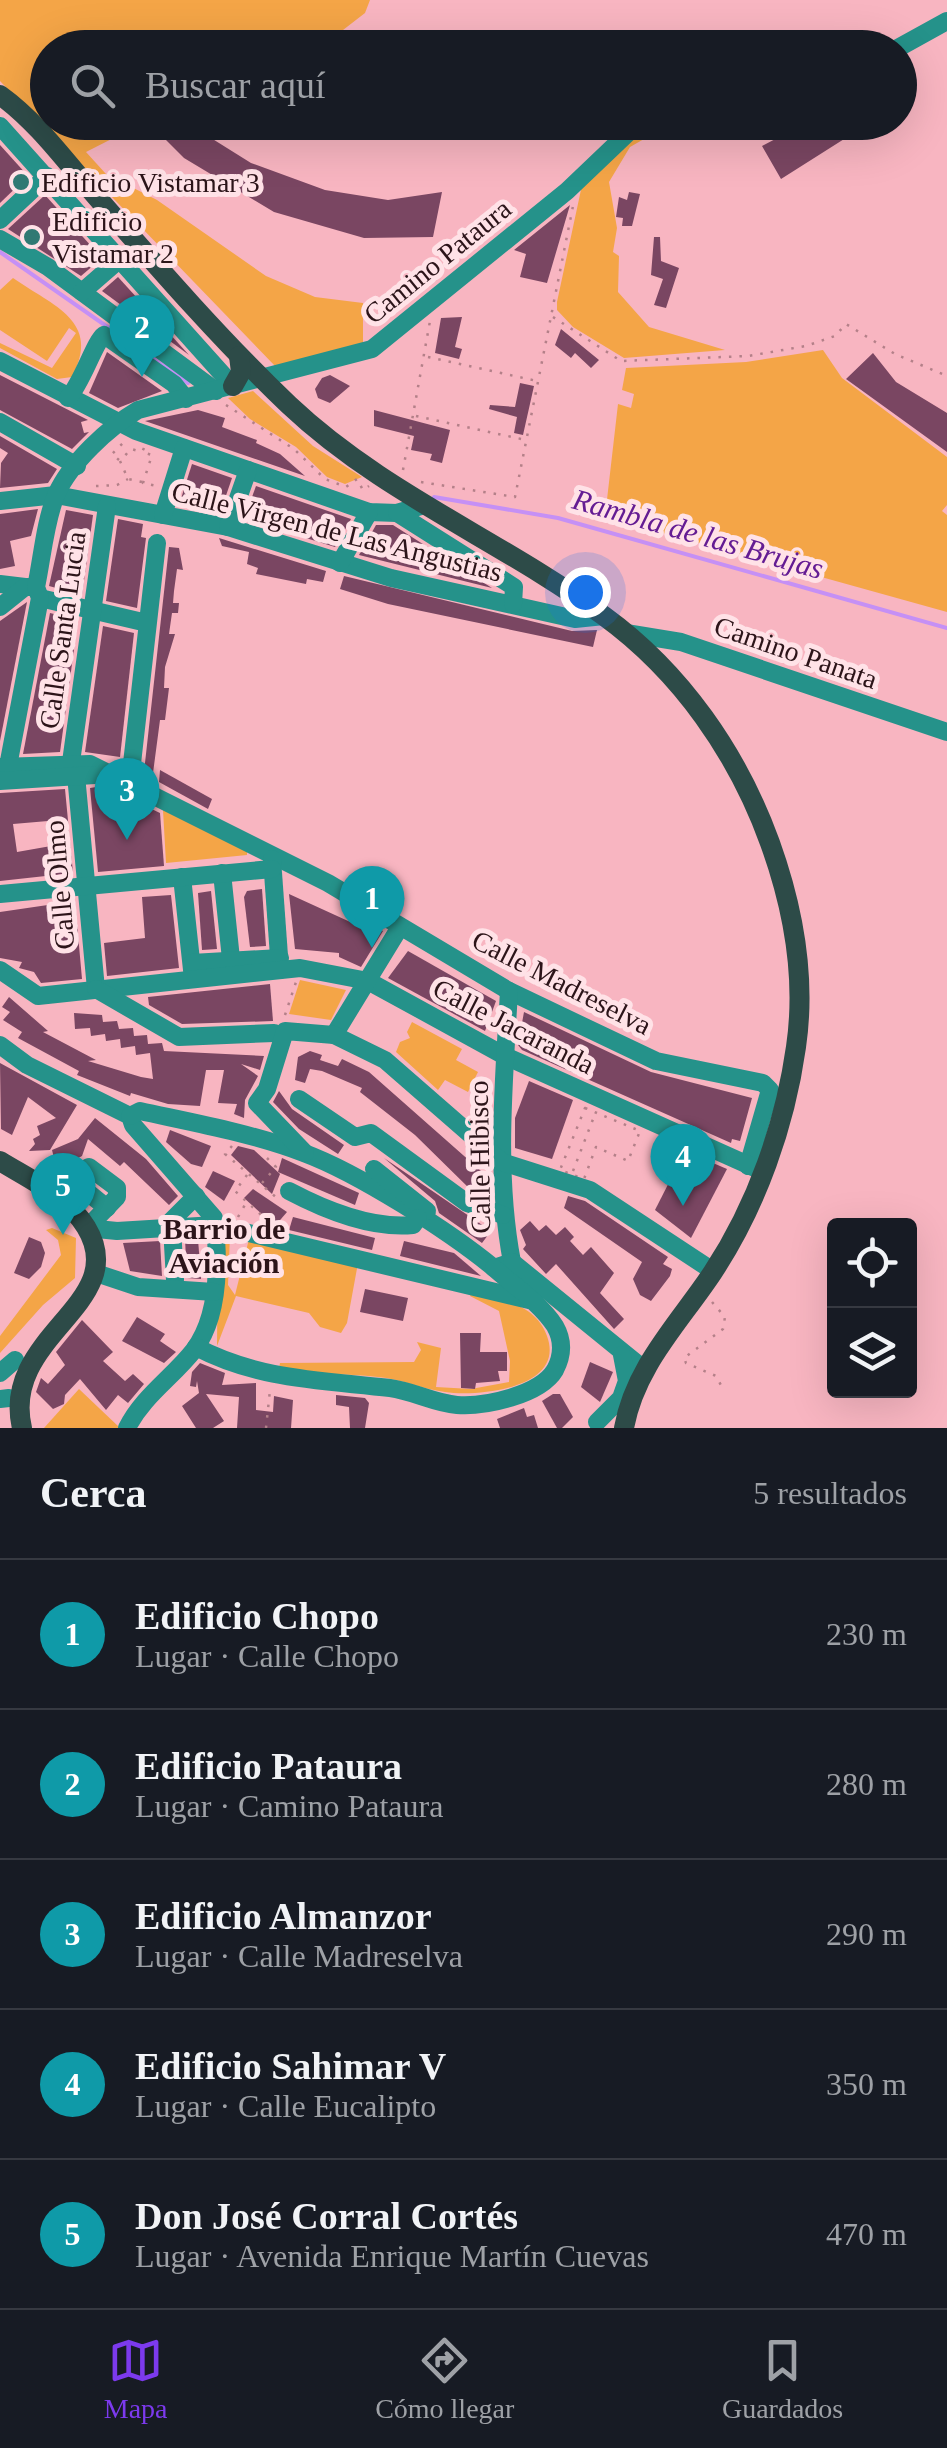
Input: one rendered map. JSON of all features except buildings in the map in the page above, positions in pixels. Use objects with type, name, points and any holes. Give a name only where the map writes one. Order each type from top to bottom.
[{"type":"main road","points":[[0,95],[30,124]]},
{"type":"main road","points":[[46,140],[239,356],[320,434],[424,505],[575,596],[626,633],[674,681],[746,784],[778,866],[798,961],[799,1004],[786,1100],[713,1272],[645,1370],[625,1423]]},
{"type":"main road","points":[[224,389],[241,372],[239,356]]},
{"type":"main road","points":[[3,1166],[46,1189],[87,1228],[96,1267],[8,1366],[4,1399],[22,1428]]},
{"type":"street","points":[[917,38],[947,21]]},
{"type":"street","points":[[0,126],[7,147],[47,176],[120,258],[224,389]]},
{"type":"street","name":"Camino Pataura","points":[[117,424],[138,410],[372,349],[567,191],[621,140]]},
{"type":"street","points":[[0,220],[47,176]]},
{"type":"street","points":[[0,239],[224,389]]},
{"type":"street","points":[[82,292],[120,258]]},
{"type":"street","points":[[68,398],[86,374],[94,344],[104,335],[174,384],[186,399]]},
{"type":"street","points":[[0,361],[134,435],[248,470],[373,499],[518,600]]},
{"type":"street","points":[[0,422],[76,466]]},
{"type":"street","points":[[74,769],[3,771],[19,710],[34,591],[56,495],[76,466],[117,424]]},
{"type":"street","points":[[165,509],[184,448]]},
{"type":"street","points":[[228,527],[248,470]]},
{"type":"street","name":"Calle Virgen de Las Angustias","points":[[0,501],[56,495],[165,509],[340,562],[518,600],[562,616],[604,616]]},
{"type":"street","name":"Calle Santa Lucia","points":[[74,769],[100,499]]},
{"type":"street","points":[[340,562],[373,499]]},
{"type":"street","points":[[397,513],[424,505]]},
{"type":"street","points":[[130,781],[157,542]]},
{"type":"street","points":[[2,596],[34,591],[90,612],[147,622]]},
{"type":"street","points":[[562,616],[576,608],[575,596]]},
{"type":"street","name":"Camino Panata","points":[[626,633],[681,642],[947,732]]},
{"type":"street","points":[[0,706],[19,710]]},
{"type":"street","name":"Calle Madreselva","points":[[74,769],[90,764],[130,781],[400,927],[509,991],[656,1061],[763,1083],[770,1090],[756,1169]]},
{"type":"street","name":"Calle Olmo","points":[[74,769],[96,989]]},
{"type":"street","points":[[0,894],[222,873],[272,861],[285,969]]},
{"type":"street","points":[[222,873],[231,959]]},
{"type":"street","points":[[182,877],[192,971]]},
{"type":"street","points":[[334,1035],[400,927]]},
{"type":"street","name":"Calle Jacaranda","points":[[0,970],[38,996],[192,971],[231,959],[285,969]]},
{"type":"street","name":"Calle Jacaranda","points":[[192,971],[300,968],[368,982],[505,1056],[756,1169]]},
{"type":"street","points":[[96,989],[179,1037],[274,1033]]},
{"type":"street","name":"Calle Hibisco","points":[[503,1265],[502,1162],[509,991]]},
{"type":"street","points":[[306,1153],[257,1103],[267,1088],[285,1030],[334,1035],[385,1060],[502,1162],[590,1190],[713,1272]]},
{"type":"street","points":[[0,1045],[27,1065],[130,1116],[133,1125],[196,1196],[215,1224],[210,1350],[140,1406],[127,1428]]},
{"type":"street","points":[[299,1099],[355,1137],[371,1133],[467,1203],[503,1216]]},
{"type":"street","points":[[130,1116],[140,1111],[306,1153],[503,1265],[594,1326],[622,1355],[645,1370]]},
{"type":"street","points":[[46,1189],[94,1168],[117,1188],[117,1197],[87,1228]]},
{"type":"street","points":[[374,1170],[453,1235]]},
{"type":"street","points":[[283,1195],[394,1226],[413,1225],[418,1218]]},
{"type":"street","points":[[175,1280],[169,1227],[196,1196]]},
{"type":"street","points":[[87,1228],[117,1232],[215,1224],[530,1300]]},
{"type":"street","points":[[117,1232],[105,1239],[96,1267],[151,1289],[214,1292]]},
{"type":"street","points":[[210,1350],[272,1376],[398,1389],[460,1406],[528,1392],[548,1380],[562,1353],[553,1322],[503,1265]]},
{"type":"street","points":[[592,1425],[622,1398],[628,1382],[622,1355]]},
{"type":"street","points":[[592,1425],[625,1423]]},
{"type":"path","points":[[411,480],[515,497],[574,202],[567,191]]},
{"type":"path","points":[[404,476],[432,325],[423,311]]},
{"type":"path","points":[[551,316],[620,362],[748,356],[806,346],[834,336],[846,324],[894,354],[947,376]]},
{"type":"path","points":[[425,356],[538,381]]},
{"type":"path","points":[[224,389],[226,406],[294,449],[325,479],[346,487],[357,479],[363,490],[371,484],[373,499],[356,495]]},
{"type":"path","points":[[413,416],[527,440]]},
{"type":"path","points":[[128,479],[112,454],[134,435],[146,443],[142,452]]},
{"type":"path","points":[[120,461],[131,449],[152,455],[143,483]]},
{"type":"path","points":[[100,499],[96,482],[117,486],[128,479],[161,487],[157,502],[165,509]]},
{"type":"path","points":[[334,492],[345,493]]},
{"type":"path","points":[[285,969],[285,1016]]},
{"type":"path","points":[[585,1108],[640,1131],[628,1161],[596,1147],[584,1179],[572,1174],[560,1170],[585,1108]]},
{"type":"path","points":[[572,1174],[596,1112]]},
{"type":"path","points":[[260,1185],[276,1167],[242,1134],[225,1154],[260,1185],[283,1195]]},
{"type":"path","points":[[248,1174],[235,1190],[245,1204],[278,1230]]},
{"type":"path","points":[[698,1293],[720,1307],[725,1323],[718,1334],[689,1350],[686,1363],[716,1376],[723,1390]]},
{"type":"path","points":[[266,1428],[272,1376]]},
{"type":"shaded area","points":[[0,0],[370,0],[365,13],[343,30],[30,30],[30,112],[0,81]]},
{"type":"shaded area","points":[[57,140],[110,140],[86,152],[106,174],[157,200],[266,276],[315,297],[363,303],[363,346],[275,366]]},
{"type":"shaded area","points":[[632,140],[642,140],[630,147],[609,182],[617,228],[613,252],[619,256],[618,292],[649,327],[725,350],[624,358],[573,327],[557,310],[582,185]]},
{"type":"shaded area","points":[[13,278],[57,307],[77,328],[80,358],[72,377],[57,379],[0,348],[0,343],[52,368],[76,333],[69,328],[47,361],[0,330],[0,290]]},
{"type":"shaded area","points":[[823,350],[842,378],[947,457],[947,505],[942,511],[947,515],[947,612],[605,517],[618,404],[631,408],[634,394],[622,390],[626,368],[746,362]]},
{"type":"shaded area","points":[[253,391],[313,446],[362,477],[345,484],[327,477],[296,447],[250,419],[228,398]]},
{"type":"shaded area","points":[[104,779],[247,848],[247,855],[166,863],[163,810],[103,780],[90,780]]},
{"type":"shaded area","points":[[300,980],[346,990],[331,1020],[289,1014]]},
{"type":"shaded area","points":[[412,1022],[462,1049],[456,1060],[478,1072],[468,1092],[445,1080],[438,1090],[396,1052],[400,1042],[410,1038],[407,1032]]},
{"type":"shaded area","points":[[52,1228],[76,1238],[75,1278],[43,1305],[0,1353],[0,1336],[61,1255],[58,1240],[46,1230]]},
{"type":"shaded area","points":[[218,1230],[230,1235],[228,1285],[235,1295],[250,1235],[358,1263],[347,1323],[341,1333],[320,1327],[309,1313],[236,1296],[217,1346]]},
{"type":"shaded area","points":[[472,1291],[516,1305],[542,1325],[549,1354],[544,1367],[532,1378],[497,1390],[460,1393],[387,1378],[279,1369],[280,1363],[414,1362],[421,1350],[417,1342],[441,1348],[436,1387],[471,1389],[509,1382],[510,1361],[499,1311],[470,1296]]},
{"type":"shaded area","points":[[79,1389],[119,1427],[119,1428],[44,1428]]},
{"type":"waterway","name":"Rambla de las Brujas","points":[[0,252],[188,383]]},
{"type":"waterway","name":"Rambla de las Brujas","points":[[434,497],[558,518],[947,628]]},
{"type":"place","name":"Edificio Vistamar 3","points":[[21,182]]},
{"type":"place","name":"Edificio Vistamar 2","points":[[32,237]]},
{"type":"place","name":"Edificio Pataura","points":[[142,377]]},
{"type":"place","name":"Edificio Almanzor","points":[[127,840]]},
{"type":"place","name":"Edificio Chopo","points":[[372,948]]},
{"type":"place","name":"Edificio Sahimar V","points":[[683,1206]]},
{"type":"place","name":"Don José Corral Cortés","points":[[63,1235]]},
{"type":"district","name":"Barrio de Aviación","points":[[224,1246]]}]
